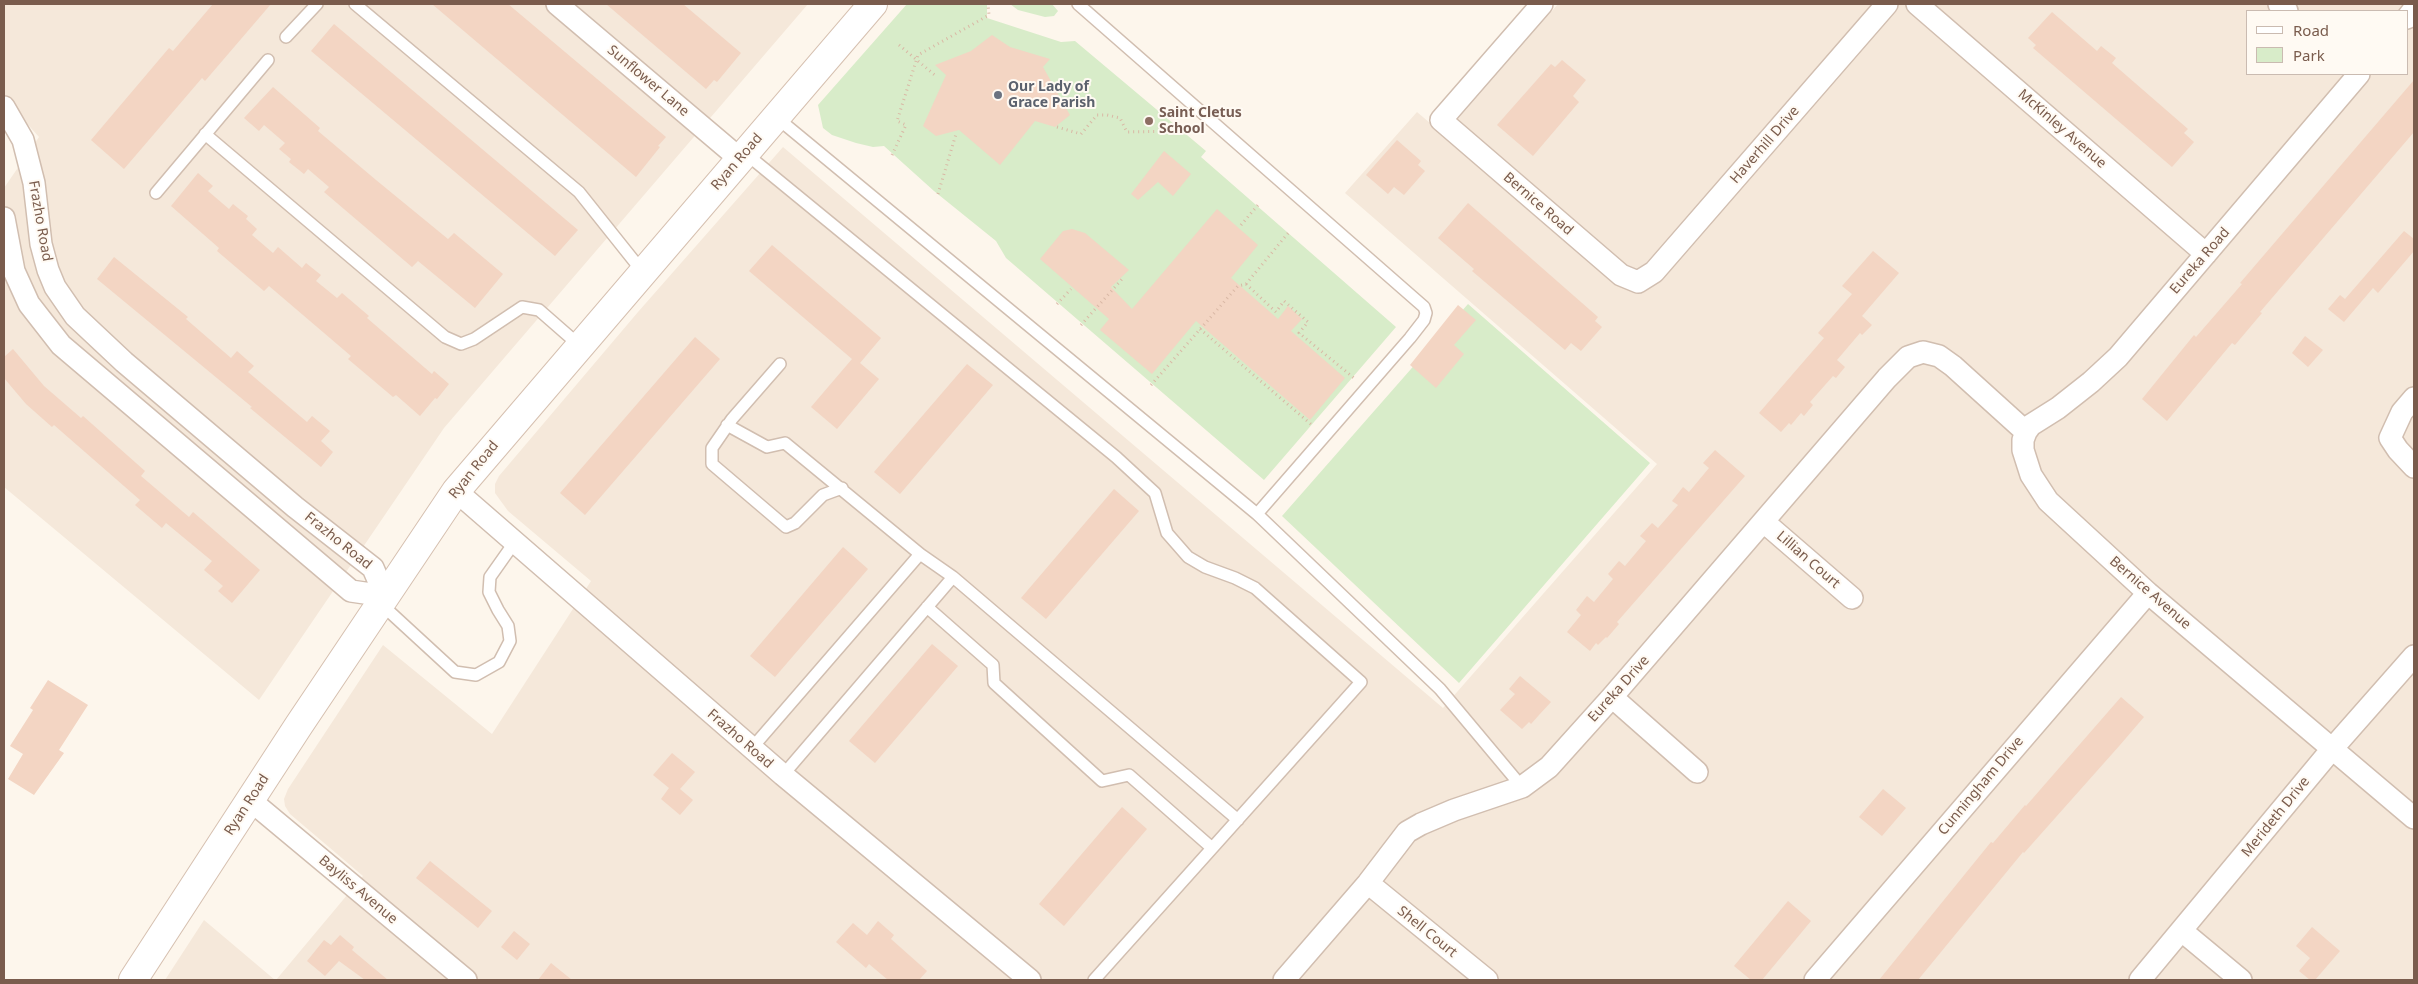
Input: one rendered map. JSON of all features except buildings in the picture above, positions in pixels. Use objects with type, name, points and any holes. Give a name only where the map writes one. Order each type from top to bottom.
[{"type":"main road","name":"Ryan Road","points":[[133,980],[250,800],[456,491],[642,271],[873,4]]},
{"type":"street","name":"Sunflower Lane","points":[[557,4],[742,156]]},
{"type":"street","name":"Bernice Road","points":[[1542,4],[1442,120],[1621,275],[1638,282]]},
{"type":"street","name":"Haverhill Drive","points":[[1638,282],[1654,272],[1887,4]]},
{"type":"street","name":"McKinley Avenue","points":[[1918,4],[2206,254]]},
{"type":"street","name":"Eureka Road","points":[[2026,432],[2031,425],[2058,408],[2118,357],[2359,75]]},
{"type":"street","name":"Frazho Road","points":[[4,107],[23,140],[34,183],[41,244],[48,270],[56,287],[75,316],[124,362],[295,507],[373,568],[383,599]]},
{"type":"street","name":"Frazho Road","points":[[4,218],[14,271],[29,304],[42,324],[61,345],[351,591],[383,599]]},
{"type":"street","name":"Eureka Drive","points":[[1284,980],[1368,883],[1408,832],[1421,824],[1454,810],[1522,787],[1549,767],[1612,698],[1887,378],[1908,357],[1923,352],[1939,356],[1953,366],[2026,432]]},
{"type":"street","points":[[2414,398],[2402,412],[2390,438],[2414,467]]},
{"type":"street","name":"Bernice Avenue","points":[[2026,432],[2023,440],[2023,450],[2030,475],[2048,502],[2148,594],[2414,818]]},
{"type":"street","name":"Frazho Road","points":[[456,491],[783,775],[1030,980]]},
{"type":"street","name":"Lillian Court","points":[[1764,522],[1852,598]]},
{"type":"street","name":"Cunningham Drive","points":[[1815,980],[2148,594]]},
{"type":"street","name":"Merideth Drive","points":[[2140,980],[2332,749],[2414,656]]},
{"type":"street","points":[[1612,698],[1697,772]]},
{"type":"street","name":"Bayliss Avenue","points":[[250,800],[466,980]]},
{"type":"street","name":"Shell Court","points":[[1368,883],[1486,980]]},
{"type":"street","points":[[2182,930],[2241,980]]},
{"type":"lane","points":[[286,37],[316,4]]},
{"type":"lane","points":[[355,4],[580,192],[642,271]]},
{"type":"lane","points":[[1078,4],[1424,307],[1426,313],[1424,320],[1410,338],[1257,514]]},
{"type":"lane","points":[[156,194],[268,60]]},
{"type":"lane","points":[[776,117],[1257,514],[1440,689],[1522,787]]},
{"type":"lane","points":[[205,134],[445,337],[461,344],[474,339],[522,307],[539,310],[579,345]]},
{"type":"lane","points":[[742,156],[1116,457],[1155,493],[1167,534],[1188,556],[1205,567],[1236,578],[1255,588],[1361,682],[1094,980]]},
{"type":"lane","points":[[780,364],[727,425],[712,448],[712,464],[786,527],[795,522],[823,495],[842,488]]},
{"type":"lane","points":[[727,425],[767,447],[786,442],[920,554],[953,577],[1238,820]]},
{"type":"lane","points":[[383,599],[455,672],[476,675],[499,662],[510,641],[508,626],[489,592],[490,577],[514,543]]},
{"type":"lane","points":[[752,748],[920,554]]},
{"type":"lane","points":[[783,775],[953,577]]},
{"type":"lane","points":[[927,608],[993,665],[994,683],[1102,780],[1129,775],[1212,848]]},
{"type":"path","points":[[892,155],[906,125],[897,121],[918,55],[989,15],[988,4]]},
{"type":"path","points":[[899,45],[937,77]]},
{"type":"path","points":[[1057,127],[1081,134],[1096,115],[1107,115],[1120,118],[1127,132],[1173,131]]},
{"type":"path","points":[[938,194],[956,134]]},
{"type":"path","points":[[1241,225],[1258,205]]},
{"type":"path","points":[[1152,385],[1238,286],[1246,284],[1289,232]]},
{"type":"path","points":[[1081,325],[1123,278]]},
{"type":"path","points":[[1246,284],[1276,312],[1284,301],[1308,322],[1300,333],[1354,378]]},
{"type":"path","points":[[1057,304],[1071,289]]},
{"type":"path","points":[[1200,329],[1313,426]]},
{"type":"shaded area","points":[[4,4],[808,4],[444,428],[259,700],[4,487],[4,188],[39,137],[4,98]]},
{"type":"shaded area","points":[[1558,4],[2414,4],[2414,980],[276,980],[363,876],[290,814],[285,806],[284,799],[288,789],[383,645],[492,734],[591,581],[508,511],[495,493],[495,484],[499,476],[638,312],[783,147],[1443,708],[1657,464],[1345,193],[1417,112],[1444,135]]},
{"type":"shaded area","points":[[204,920],[275,980],[165,980]]},
{"type":"green space","points":[[907,4],[987,4],[987,18],[1061,42],[1075,41],[1206,151],[1201,157],[1396,327],[1264,480],[1006,258],[996,241],[934,191],[884,146],[873,147],[856,143],[832,135],[823,128],[818,105]]},
{"type":"green space","points":[[1010,4],[1052,4],[1058,11],[1054,16],[1045,17],[1018,10]]},
{"type":"green space","points":[[1468,304],[1650,463],[1459,683],[1282,516]]},
{"type":"place","name":"Our Lady of Grace Parish","points":[[998,95]]},
{"type":"place","name":"Saint Cletus School","points":[[1149,121]]}]
